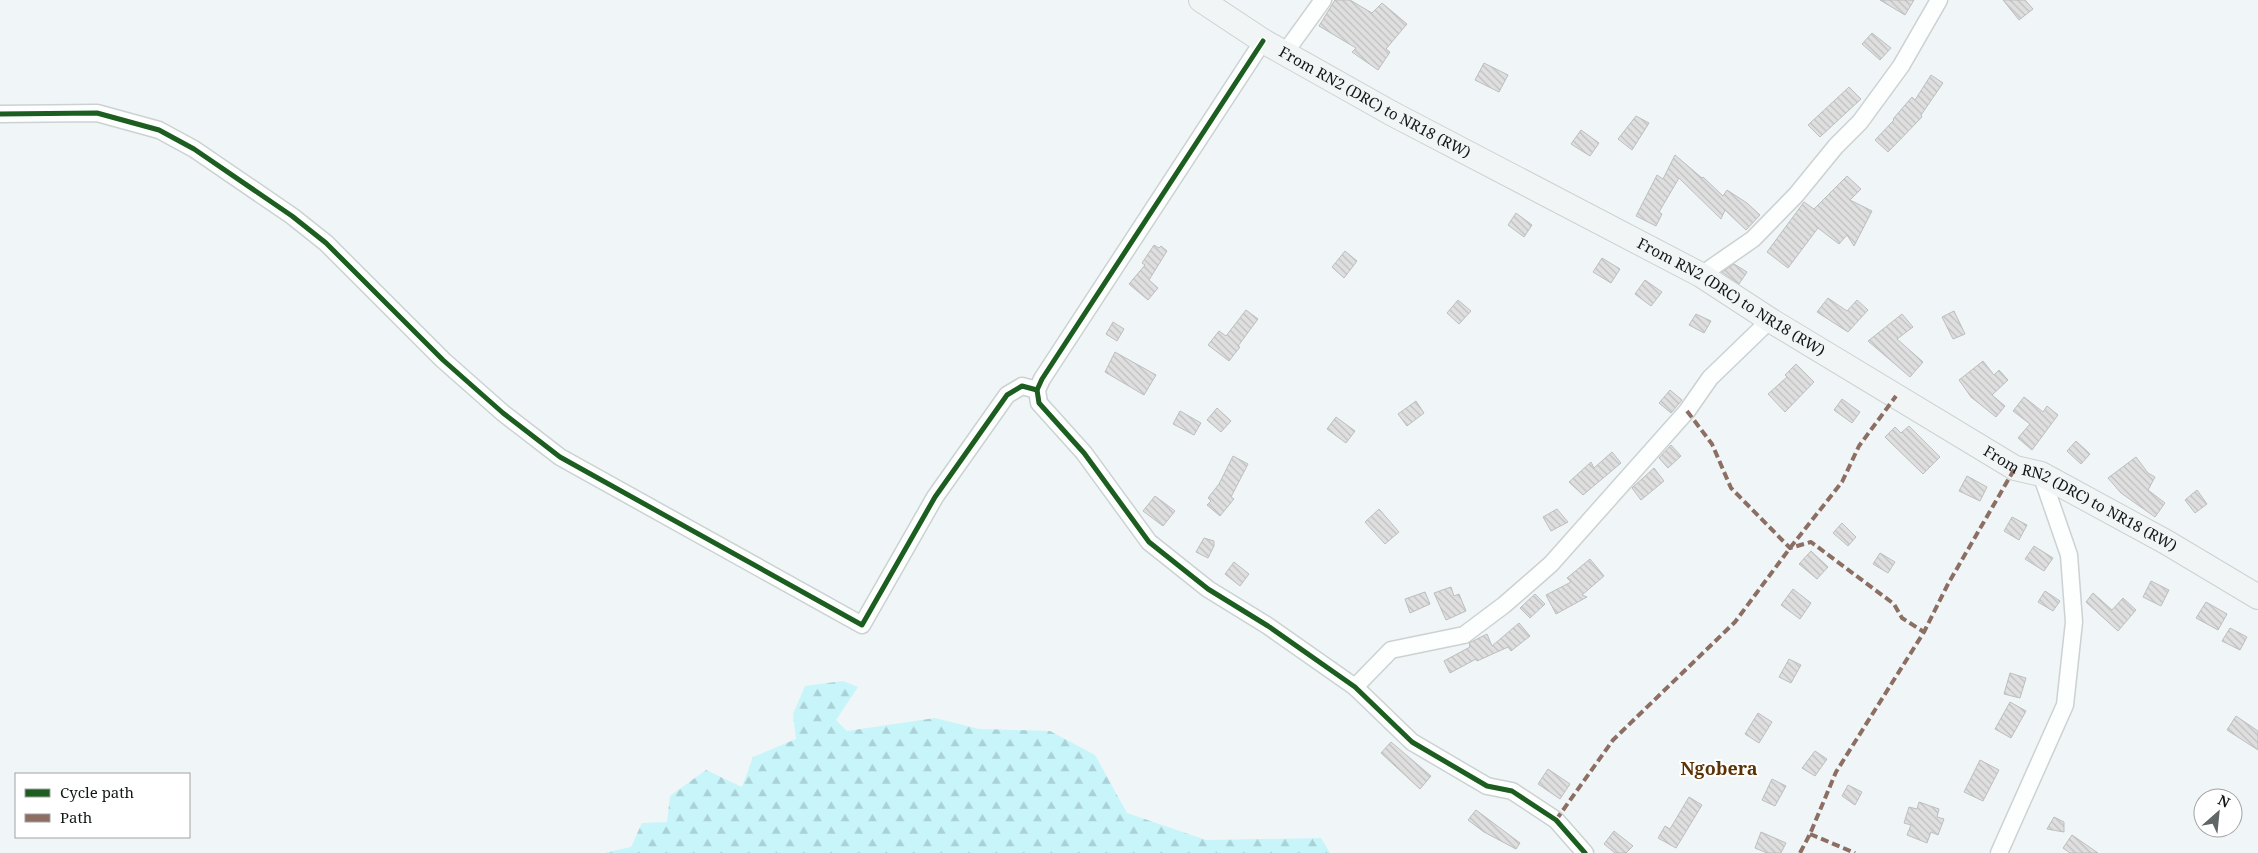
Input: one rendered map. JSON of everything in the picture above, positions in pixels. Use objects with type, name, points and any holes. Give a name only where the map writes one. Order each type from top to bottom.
[{"type":"main road","name":"From RN2 (DRC) to NR18 (RW)","points":[[1201,0],[1263,42],[1391,113],[1701,275],[1770,320],[2015,468],[2041,474],[2166,542],[2258,597]]},
{"type":"street","points":[[1284,54],[1322,0]]},
{"type":"street","points":[[1701,275],[1753,239],[1860,122],[1901,66],[1939,0]]},
{"type":"street","points":[[1263,42],[1165,188],[1037,390],[1039,403],[1084,454],[1149,542],[1208,589],[1268,626],[1355,687],[1412,742],[1486,786],[1512,792],[1556,820],[1585,853]]},
{"type":"street","points":[[0,114],[97,113],[159,130],[194,149],[292,216],[326,243],[443,360],[503,413],[560,457],[862,625],[935,497],[1007,395],[1022,386],[1037,390]]},
{"type":"street","points":[[1355,687],[1391,650],[1464,635],[1504,605],[1544,570],[1687,411],[1710,378],[1770,320]]},
{"type":"street","points":[[1999,853],[2065,705],[2073,631],[2069,555],[2041,474]]},
{"type":"green space","points":[[843,681],[858,687],[836,720],[847,731],[935,718],[979,729],[1050,731],[1095,755],[1127,813],[1206,840],[1321,838],[1330,853],[604,853],[631,847],[642,823],[667,822],[670,796],[706,770],[742,787],[753,757],[796,739],[793,714],[805,686]]},
{"type":"building","points":[[1335,0],[1350,0],[1372,13],[1382,3],[1407,24],[1386,49],[1390,52],[1378,70],[1352,52],[1356,48],[1319,26]]},
{"type":"building","points":[[1880,0],[1914,0],[1905,15]]},
{"type":"building","points":[[2003,0],[2025,0],[2033,9],[2019,20]]},
{"type":"building","points":[[1872,33],[1891,48],[1880,60],[1862,44]]},
{"type":"building","points":[[1484,63],[1508,75],[1499,92],[1475,80]]},
{"type":"building","points":[[1931,75],[1943,83],[1921,115],[1922,117],[1888,152],[1875,140],[1912,97],[1915,100]]},
{"type":"building","points":[[1849,87],[1861,99],[1820,137],[1808,125]]},
{"type":"building","points":[[1636,116],[1649,123],[1632,150],[1618,139]]},
{"type":"building","points":[[1581,130],[1599,143],[1590,156],[1571,144]]},
{"type":"building","points":[[1675,155],[1723,196],[1727,190],[1747,203],[1760,215],[1746,230],[1725,210],[1721,219],[1679,178],[1659,212],[1662,214],[1656,226],[1636,216],[1657,175],[1663,179]]},
{"type":"building","points":[[1847,176],[1861,189],[1850,200],[1872,211],[1854,246],[1847,235],[1839,244],[1818,228],[1788,268],[1767,252],[1804,202],[1814,209]]},
{"type":"building","points":[[1516,213],[1532,225],[1524,237],[1508,225]]},
{"type":"building","points":[[1154,245],[1159,248],[1161,246],[1167,251],[1149,280],[1158,288],[1148,300],[1129,284],[1145,265],[1142,263]]},
{"type":"building","points":[[1345,251],[1357,261],[1344,278],[1332,267]]},
{"type":"building","points":[[1602,258],[1620,269],[1611,283],[1593,272]]},
{"type":"building","points":[[1734,264],[1747,272],[1739,284],[1722,272]]},
{"type":"building","points":[[1645,280],[1662,292],[1651,306],[1635,294]]},
{"type":"building","points":[[1828,298],[1847,311],[1857,300],[1868,310],[1848,332],[1817,312]]},
{"type":"building","points":[[1458,300],[1471,311],[1459,324],[1447,313]]},
{"type":"building","points":[[1246,310],[1258,319],[1229,361],[1208,345],[1219,331],[1226,336]]},
{"type":"building","points":[[1954,311],[1965,334],[1953,339],[1942,317]]},
{"type":"building","points":[[1696,314],[1711,321],[1704,333],[1689,325]]},
{"type":"building","points":[[1902,314],[1913,327],[1897,339],[1923,362],[1910,377],[1868,341]]},
{"type":"building","points":[[1113,322],[1124,329],[1117,341],[1106,334]]},
{"type":"building","points":[[1115,352],[1156,375],[1144,395],[1105,372]]},
{"type":"building","points":[[1983,361],[1994,375],[1999,370],[2008,380],[1992,395],[2005,406],[1996,417],[1971,397],[1959,380]]},
{"type":"building","points":[[1796,364],[1814,382],[1785,412],[1768,394],[1787,377],[1785,375]]},
{"type":"building","points":[[1670,390],[1682,400],[1671,413],[1659,403]]},
{"type":"building","points":[[2024,397],[2043,412],[2047,406],[2058,415],[2032,450],[2018,438],[2030,424],[2013,411]]},
{"type":"building","points":[[1842,399],[1860,412],[1852,423],[1834,410]]},
{"type":"building","points":[[1416,401],[1424,413],[1407,426],[1398,414]]},
{"type":"building","points":[[1217,408],[1231,421],[1221,432],[1207,420]]},
{"type":"building","points":[[1180,411],[1201,423],[1194,435],[1173,424]]},
{"type":"building","points":[[1336,417],[1355,431],[1346,443],[1327,429]]},
{"type":"building","points":[[1909,426],[1940,457],[1923,474],[1885,437],[1895,427],[1901,433]]},
{"type":"building","points":[[2076,441],[2090,454],[2081,464],[2067,451]]},
{"type":"building","points":[[1671,445],[1681,456],[1668,468],[1659,458]]},
{"type":"building","points":[[1612,452],[1621,463],[1583,495],[1569,482],[1591,462],[1594,468]]},
{"type":"building","points":[[1233,456],[1248,464],[1231,497],[1234,499],[1220,516],[1207,505],[1211,501],[1208,498],[1219,484]]},
{"type":"building","points":[[2136,457],[2148,473],[2155,477],[2148,490],[2165,503],[2155,517],[2121,493],[2108,478]]},
{"type":"building","points":[[1654,468],[1664,481],[1641,500],[1632,488]]},
{"type":"building","points":[[1967,476],[1987,487],[1980,501],[1959,491]]},
{"type":"building","points":[[2197,490],[2207,504],[2195,513],[2185,500]]},
{"type":"building","points":[[1155,496],[1175,511],[1163,526],[1143,511]]},
{"type":"building","points":[[1379,509],[1399,532],[1385,544],[1365,522]]},
{"type":"building","points":[[1557,509],[1568,522],[1551,531],[1543,517]]},
{"type":"building","points":[[2012,517],[2027,525],[2019,540],[2004,531]]},
{"type":"building","points":[[1842,523],[1856,537],[1848,546],[1833,533]]},
{"type":"building","points":[[1204,538],[1214,541],[1214,546],[1208,558],[1196,552]]},
{"type":"building","points":[[2034,546],[2053,558],[2044,571],[2025,559]]},
{"type":"building","points":[[1811,551],[1828,567],[1817,579],[1799,564]]},
{"type":"building","points":[[1880,553],[1895,562],[1888,573],[1873,564]]},
{"type":"building","points":[[1590,559],[1604,576],[1582,595],[1587,597],[1556,614],[1546,595],[1571,582],[1567,578]]},
{"type":"building","points":[[1234,562],[1249,574],[1240,586],[1225,574]]},
{"type":"building","points":[[2151,581],[2169,590],[2161,606],[2143,597]]},
{"type":"building","points":[[1451,587],[1454,596],[1459,594],[1466,611],[1446,620],[1434,593]]},
{"type":"building","points":[[1793,589],[1811,603],[1800,619],[1781,605]]},
{"type":"building","points":[[2045,591],[2060,601],[2053,611],[2038,602]]},
{"type":"building","points":[[1425,592],[1430,604],[1410,613],[1405,599]]},
{"type":"building","points":[[2093,593],[2112,610],[2123,598],[2136,610],[2118,631],[2086,602]]},
{"type":"building","points":[[1535,594],[1545,604],[1530,618],[1520,608]]},
{"type":"building","points":[[2206,602],[2227,614],[2218,630],[2196,618]]},
{"type":"building","points":[[1519,623],[1530,636],[1511,651],[1508,647],[1477,661],[1476,659],[1450,673],[1444,661],[1470,647],[1469,643],[1487,634],[1492,646]]},
{"type":"building","points":[[2230,628],[2247,637],[2240,650],[2222,641]]},
{"type":"building","points":[[1789,659],[1801,665],[1791,683],[1779,677]]},
{"type":"building","points":[[2010,673],[2026,678],[2020,698],[2004,694]]},
{"type":"building","points":[[2010,702],[2026,711],[2011,738],[1995,729]]},
{"type":"building","points":[[1758,713],[1772,722],[1759,743],[1745,734]]},
{"type":"building","points":[[2236,716],[2258,731],[2258,750],[2227,730]]},
{"type":"building","points":[[1391,742],[1431,776],[1420,789],[1381,753]]},
{"type":"building","points":[[1815,751],[1827,759],[1815,776],[1802,768]]},
{"type":"building","points":[[1980,760],[1999,770],[1983,801],[1964,792]]},
{"type":"building","points":[[1548,769],[1570,784],[1560,799],[1538,784]]},
{"type":"building","points":[[1772,779],[1786,786],[1775,806],[1762,800]]},
{"type":"building","points":[[1848,785],[1862,792],[1855,805],[1842,796]]},
{"type":"building","points":[[1689,797],[1702,805],[1676,848],[1658,838],[1665,826],[1670,829]]},
{"type":"building","points":[[1919,802],[1939,809],[1937,817],[1944,819],[1938,835],[1931,832],[1927,843],[1907,835],[1911,825],[1904,823],[1909,807],[1917,809]]},
{"type":"building","points":[[1476,810],[1520,843],[1516,849],[1484,832],[1468,820]]},
{"type":"building","points":[[2054,817],[2064,822],[2064,832],[2047,829]]},
{"type":"building","points":[[1614,831],[1633,846],[1626,853],[1615,853],[1604,844]]},
{"type":"building","points":[[1761,832],[1786,843],[1781,853],[1767,853],[1755,848]]},
{"type":"building","points":[[2072,835],[2098,853],[2070,853],[2063,848]]},
{"type":"marked path","points":[[1556,820],[1613,740],[1735,622],[1842,482],[1859,446],[1896,396]]},
{"type":"marked path","points":[[1687,411],[1712,444],[1731,488],[1790,548],[1811,542],[1894,604],[1902,618],[1924,632]]},
{"type":"marked path","points":[[1800,853],[1836,772],[1924,632],[1948,584],[2015,468]]},
{"type":"marked path","points":[[1810,834],[1855,853]]},
{"type":"cycle path","points":[[1263,41],[1042,379],[1037,390],[1039,403],[1084,453],[1149,542],[1208,589],[1268,626],[1355,687],[1412,742],[1487,786],[1512,791],[1556,820],[1585,853]]},
{"type":"cycle path","points":[[0,114],[97,113],[159,130],[194,149],[292,216],[326,243],[443,360],[503,413],[560,457],[862,625],[935,497],[1007,395],[1022,386],[1037,390]]},
{"type":"district","name":"Ngobera","points":[[1719,769]]}]
